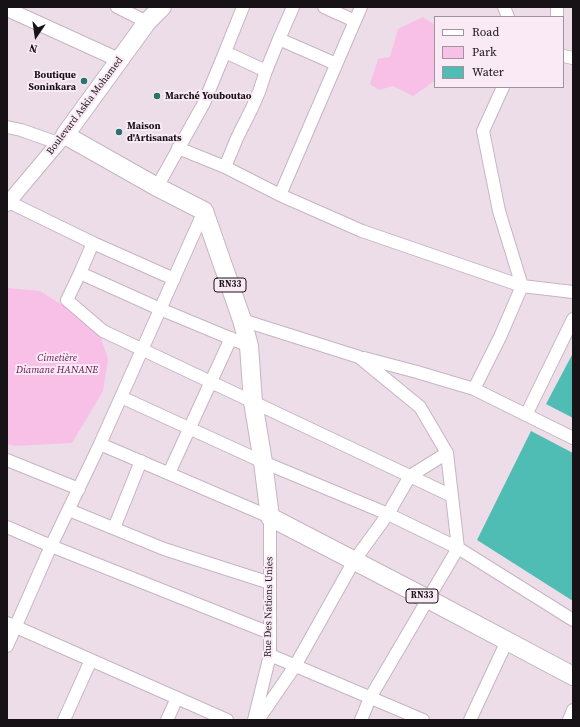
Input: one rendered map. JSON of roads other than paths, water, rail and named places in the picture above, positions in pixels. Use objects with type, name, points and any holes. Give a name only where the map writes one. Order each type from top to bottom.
[{"type":"main road","name":"Boulevard Askia Mohamed","points":[[61,139],[147,22],[162,7]]},
{"type":"main road","points":[[61,139],[204,211]]},
{"type":"main road","name":"RN33","points":[[204,211],[242,320],[249,346],[253,402],[270,517],[573,676]]},
{"type":"street","points":[[117,7],[147,22]]},
{"type":"street","points":[[157,187],[204,102],[243,7]]},
{"type":"street","points":[[225,167],[259,92],[279,39],[294,7]]},
{"type":"street","points":[[324,7],[355,21]]},
{"type":"street","points":[[280,195],[361,7]]},
{"type":"street","points":[[7,9],[119,60]]},
{"type":"street","points":[[279,39],[336,64]]},
{"type":"street","points":[[225,52],[266,71]]},
{"type":"street","points":[[474,389],[500,337],[522,286],[499,211],[483,131],[503,88]]},
{"type":"street","points":[[7,127],[61,139]]},
{"type":"street","name":"Boulevard Askia Mohamed","points":[[8,203],[61,139]]},
{"type":"street","points":[[178,148],[225,167],[280,195],[362,231],[522,286],[573,292]]},
{"type":"street","points":[[8,203],[174,279]]},
{"type":"street","points":[[7,646],[11,625],[79,490],[122,397],[204,211]]},
{"type":"street","points":[[93,243],[67,300],[103,331],[452,496]]},
{"type":"street","points":[[80,273],[160,309],[249,346]]},
{"type":"street","points":[[526,415],[573,319]]},
{"type":"street","points":[[242,320],[359,357],[474,389],[573,438]]},
{"type":"street","points":[[169,474],[231,338]]},
{"type":"street","points":[[359,357],[420,407],[447,452],[458,548],[370,698],[361,720]]},
{"type":"street","points":[[122,397],[263,462],[388,514],[458,548],[573,620]]},
{"type":"street","points":[[100,444],[270,517]]},
{"type":"street","points":[[258,720],[295,666],[354,561],[388,514],[410,476],[447,452]]},
{"type":"street","points":[[7,460],[79,490]]},
{"type":"street","points":[[114,528],[141,462]]},
{"type":"street","points":[[69,510],[164,549],[270,583]]},
{"type":"street","name":"Rue Des Nations Unies","points":[[254,720],[270,655],[270,517]]},
{"type":"street","points":[[7,527],[270,633]]},
{"type":"street","points":[[11,625],[227,720]]},
{"type":"street","points":[[470,720],[507,641]]},
{"type":"street","points":[[270,655],[422,720]]},
{"type":"street","points":[[64,720],[90,660]]},
{"type":"street","points":[[167,720],[177,698]]},
{"type":"street","points":[[569,720],[573,710]]},
{"type":"water","points":[[573,353],[573,418],[546,404]]},
{"type":"water","points":[[531,431],[573,453],[573,601],[477,540]]},
{"type":"place","name":"Boutique Soninkara","points":[[84,81]]},
{"type":"place","name":"Marché Youboutao","points":[[157,96]]},
{"type":"place","name":"Maison d'Artisanats","points":[[119,132]]},
{"type":"park label","name":"Cimetière Diamane HANANE","points":[[57,364]]}]
